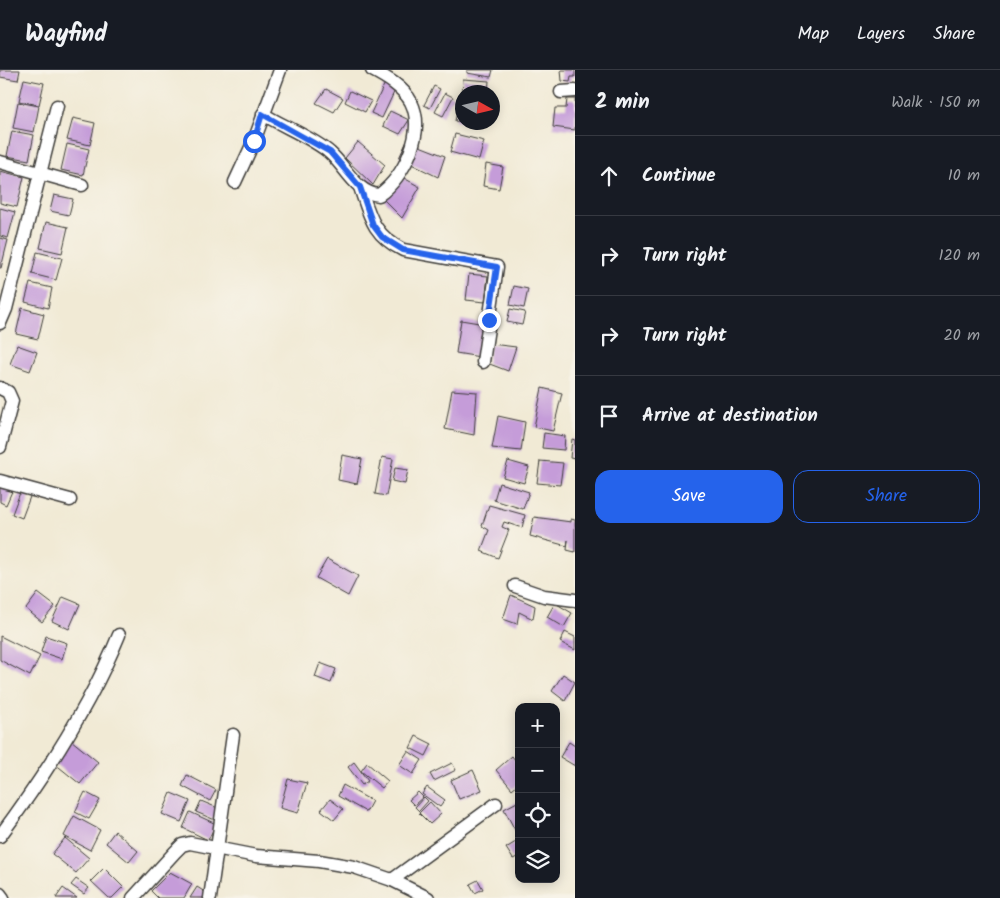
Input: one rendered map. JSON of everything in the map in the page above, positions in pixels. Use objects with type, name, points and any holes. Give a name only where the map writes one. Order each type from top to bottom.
[{"type":"street","points":[[235,182],[254,141],[262,114],[280,70]]},
{"type":"street","points":[[262,114],[330,152],[360,187],[367,192],[380,194],[397,178],[410,152],[415,132],[416,114],[402,90],[372,70]]},
{"type":"street","points":[[561,92],[575,91]]},
{"type":"street","points":[[0,323],[6,309],[57,106]]},
{"type":"street","points":[[0,162],[82,185]]},
{"type":"street","points":[[360,187],[373,225],[391,244],[403,250],[497,267],[483,362]]},
{"type":"street","points":[[0,388],[8,392],[12,401],[0,447]]},
{"type":"street","points":[[0,481],[70,500]]},
{"type":"street","points":[[516,586],[544,596],[575,600]]},
{"type":"street","points":[[0,836],[21,808],[102,678],[119,635]]},
{"type":"street","points":[[210,898],[233,735]]},
{"type":"street","points":[[392,880],[496,804]]},
{"type":"street","points":[[133,898],[182,845],[190,843],[256,856],[328,862],[354,867],[392,880],[428,898]]},
{"type":"street","points":[[0,894],[4,898]]},
{"type":"building","points":[[0,70],[20,70],[18,80],[0,77]]},
{"type":"building","points":[[467,70],[493,70],[491,77],[467,73]]},
{"type":"building","points":[[561,70],[575,70],[575,77],[571,77],[570,82],[562,81]]},
{"type":"building","points":[[24,79],[44,83],[39,105],[19,101]]},
{"type":"building","points":[[463,79],[489,81],[489,85],[463,85]]},
{"type":"building","points":[[385,83],[396,88],[382,118],[371,113]]},
{"type":"building","points":[[434,86],[440,89],[430,108],[424,105]]},
{"type":"building","points":[[326,89],[343,98],[334,112],[316,103]]},
{"type":"building","points":[[350,91],[371,101],[365,112],[345,102]]},
{"type":"building","points":[[445,93],[453,97],[443,116],[435,112]]},
{"type":"building","points":[[567,99],[575,99],[575,130],[553,127],[555,108],[566,108]]},
{"type":"building","points":[[18,102],[39,106],[34,132],[13,128]]},
{"type":"building","points":[[390,111],[409,120],[400,134],[383,126]]},
{"type":"building","points":[[73,118],[95,123],[90,145],[67,140]]},
{"type":"building","points":[[12,131],[34,135],[29,160],[7,156]]},
{"type":"building","points":[[455,134],[484,141],[479,160],[450,152]]},
{"type":"building","points":[[407,141],[445,156],[438,177],[399,158]]},
{"type":"building","points":[[358,142],[385,165],[373,185],[345,158]]},
{"type":"building","points":[[67,144],[89,149],[83,175],[61,170]]},
{"type":"building","points":[[486,164],[503,167],[499,189],[483,186]]},
{"type":"building","points":[[0,171],[24,177],[17,207],[0,203]]},
{"type":"building","points":[[402,177],[420,187],[402,218],[384,200]]},
{"type":"building","points":[[54,195],[73,199],[69,215],[50,211]]},
{"type":"building","points":[[0,208],[15,212],[8,238],[0,236]]},
{"type":"building","points":[[46,222],[68,227],[62,253],[40,248]]},
{"type":"building","points":[[0,238],[8,240],[1,268],[0,268]]},
{"type":"building","points":[[37,252],[62,258],[56,280],[32,274]]},
{"type":"building","points":[[469,274],[488,276],[485,302],[466,300]]},
{"type":"building","points":[[30,283],[52,288],[48,308],[25,302]]},
{"type":"building","points":[[514,286],[528,289],[524,308],[510,305]]},
{"type":"building","points":[[22,308],[44,314],[38,339],[16,334]]},
{"type":"building","points":[[510,309],[525,312],[522,325],[507,322]]},
{"type":"building","points":[[461,320],[485,324],[480,357],[456,353]]},
{"type":"building","points":[[491,344],[516,347],[508,371],[487,363]]},
{"type":"building","points":[[17,345],[37,352],[30,371],[10,364]]},
{"type":"building","points":[[542,388],[562,393],[553,431],[534,427]]},
{"type":"building","points":[[452,390],[477,392],[474,435],[445,429]]},
{"type":"building","points":[[498,416],[525,422],[521,451],[492,448]]},
{"type":"building","points":[[544,433],[565,436],[564,450],[542,448]]},
{"type":"building","points":[[572,439],[575,440],[575,459],[570,458]]},
{"type":"building","points":[[342,455],[362,459],[357,484],[338,480]]},
{"type":"building","points":[[382,457],[393,459],[386,496],[375,494]]},
{"type":"building","points":[[508,461],[529,467],[524,483],[503,477]]},
{"type":"building","points":[[540,461],[563,463],[560,485],[537,483]]},
{"type":"building","points":[[395,468],[408,470],[405,484],[392,481]]},
{"type":"building","points":[[499,483],[529,492],[523,509],[494,500]]},
{"type":"building","points":[[0,484],[13,489],[6,505],[0,502]]},
{"type":"building","points":[[21,490],[31,494],[22,518],[12,514]]},
{"type":"building","points":[[489,505],[525,515],[522,528],[504,522],[502,527],[509,530],[498,558],[481,551],[489,530],[482,526]]},
{"type":"building","points":[[534,517],[571,522],[571,519],[575,520],[575,552],[567,550],[568,540],[567,546],[530,536]]},
{"type":"building","points":[[327,559],[358,576],[348,596],[316,578]]},
{"type":"building","points":[[38,593],[55,606],[42,622],[26,609]]},
{"type":"building","points":[[511,595],[535,606],[533,619],[519,612],[517,624],[503,619]]},
{"type":"building","points":[[63,597],[80,604],[69,629],[52,621]]},
{"type":"building","points":[[555,603],[572,613],[564,627],[547,617]]},
{"type":"building","points":[[565,632],[575,637],[575,650],[560,642]]},
{"type":"building","points":[[0,636],[40,656],[30,676],[0,660]]},
{"type":"building","points":[[46,636],[67,643],[62,659],[41,652]]},
{"type":"building","points":[[320,663],[336,669],[331,683],[315,677]]},
{"type":"building","points":[[563,674],[575,682],[565,701],[552,691]]},
{"type":"building","points":[[416,736],[432,744],[426,756],[410,748]]},
{"type":"building","points":[[71,740],[98,762],[80,784],[54,763]]},
{"type":"building","points":[[569,742],[575,746],[575,766],[560,757]]},
{"type":"building","points":[[408,751],[422,760],[413,774],[399,765]]},
{"type":"building","points":[[512,756],[515,760],[515,786],[512,789],[496,770]]},
{"type":"building","points":[[354,762],[368,781],[362,785],[348,767]]},
{"type":"building","points":[[367,763],[388,781],[382,788],[361,771]]},
{"type":"building","points":[[452,763],[456,770],[434,781],[430,774]]},
{"type":"building","points":[[473,770],[482,790],[459,799],[451,780]]},
{"type":"building","points":[[187,775],[216,790],[210,801],[182,786]]},
{"type":"building","points":[[288,779],[307,783],[298,813],[280,808]]},
{"type":"building","points":[[343,785],[372,801],[366,812],[338,796]]},
{"type":"building","points":[[427,787],[445,800],[440,807],[422,794]]},
{"type":"building","points":[[85,792],[100,800],[89,819],[75,812]]},
{"type":"building","points":[[418,792],[423,797],[414,805],[409,800]]},
{"type":"building","points":[[171,793],[190,801],[181,822],[162,814]]},
{"type":"building","points":[[424,797],[428,801],[419,811],[415,807]]},
{"type":"building","points":[[330,799],[343,809],[334,820],[321,810]]},
{"type":"building","points":[[201,801],[220,809],[215,820],[196,812]]},
{"type":"building","points":[[430,802],[441,814],[430,824],[419,813]]},
{"type":"building","points":[[515,803],[515,830],[504,809]]},
{"type":"building","points":[[190,812],[216,824],[208,840],[183,828]]},
{"type":"building","points":[[74,816],[100,830],[90,850],[64,836]]},
{"type":"building","points":[[115,831],[138,851],[129,862],[106,843]]},
{"type":"building","points":[[65,838],[89,858],[76,873],[52,854]]},
{"type":"building","points":[[515,842],[515,858],[513,859],[506,848]]},
{"type":"building","points":[[104,868],[123,887],[112,898],[109,898],[91,881]]},
{"type":"building","points":[[170,872],[192,884],[184,898],[158,898],[151,891]]},
{"type":"building","points":[[76,879],[89,888],[84,894],[71,885]]},
{"type":"building","points":[[478,880],[483,889],[475,893],[470,884]]},
{"type":"building","points":[[197,887],[208,894],[206,898],[190,898]]},
{"type":"building","points":[[63,888],[77,898],[56,898]]},
{"type":"route","points":[[254,141],[262,114],[330,152],[360,187],[373,225],[382,237],[391,244],[403,250],[497,267],[489,320]]}]
